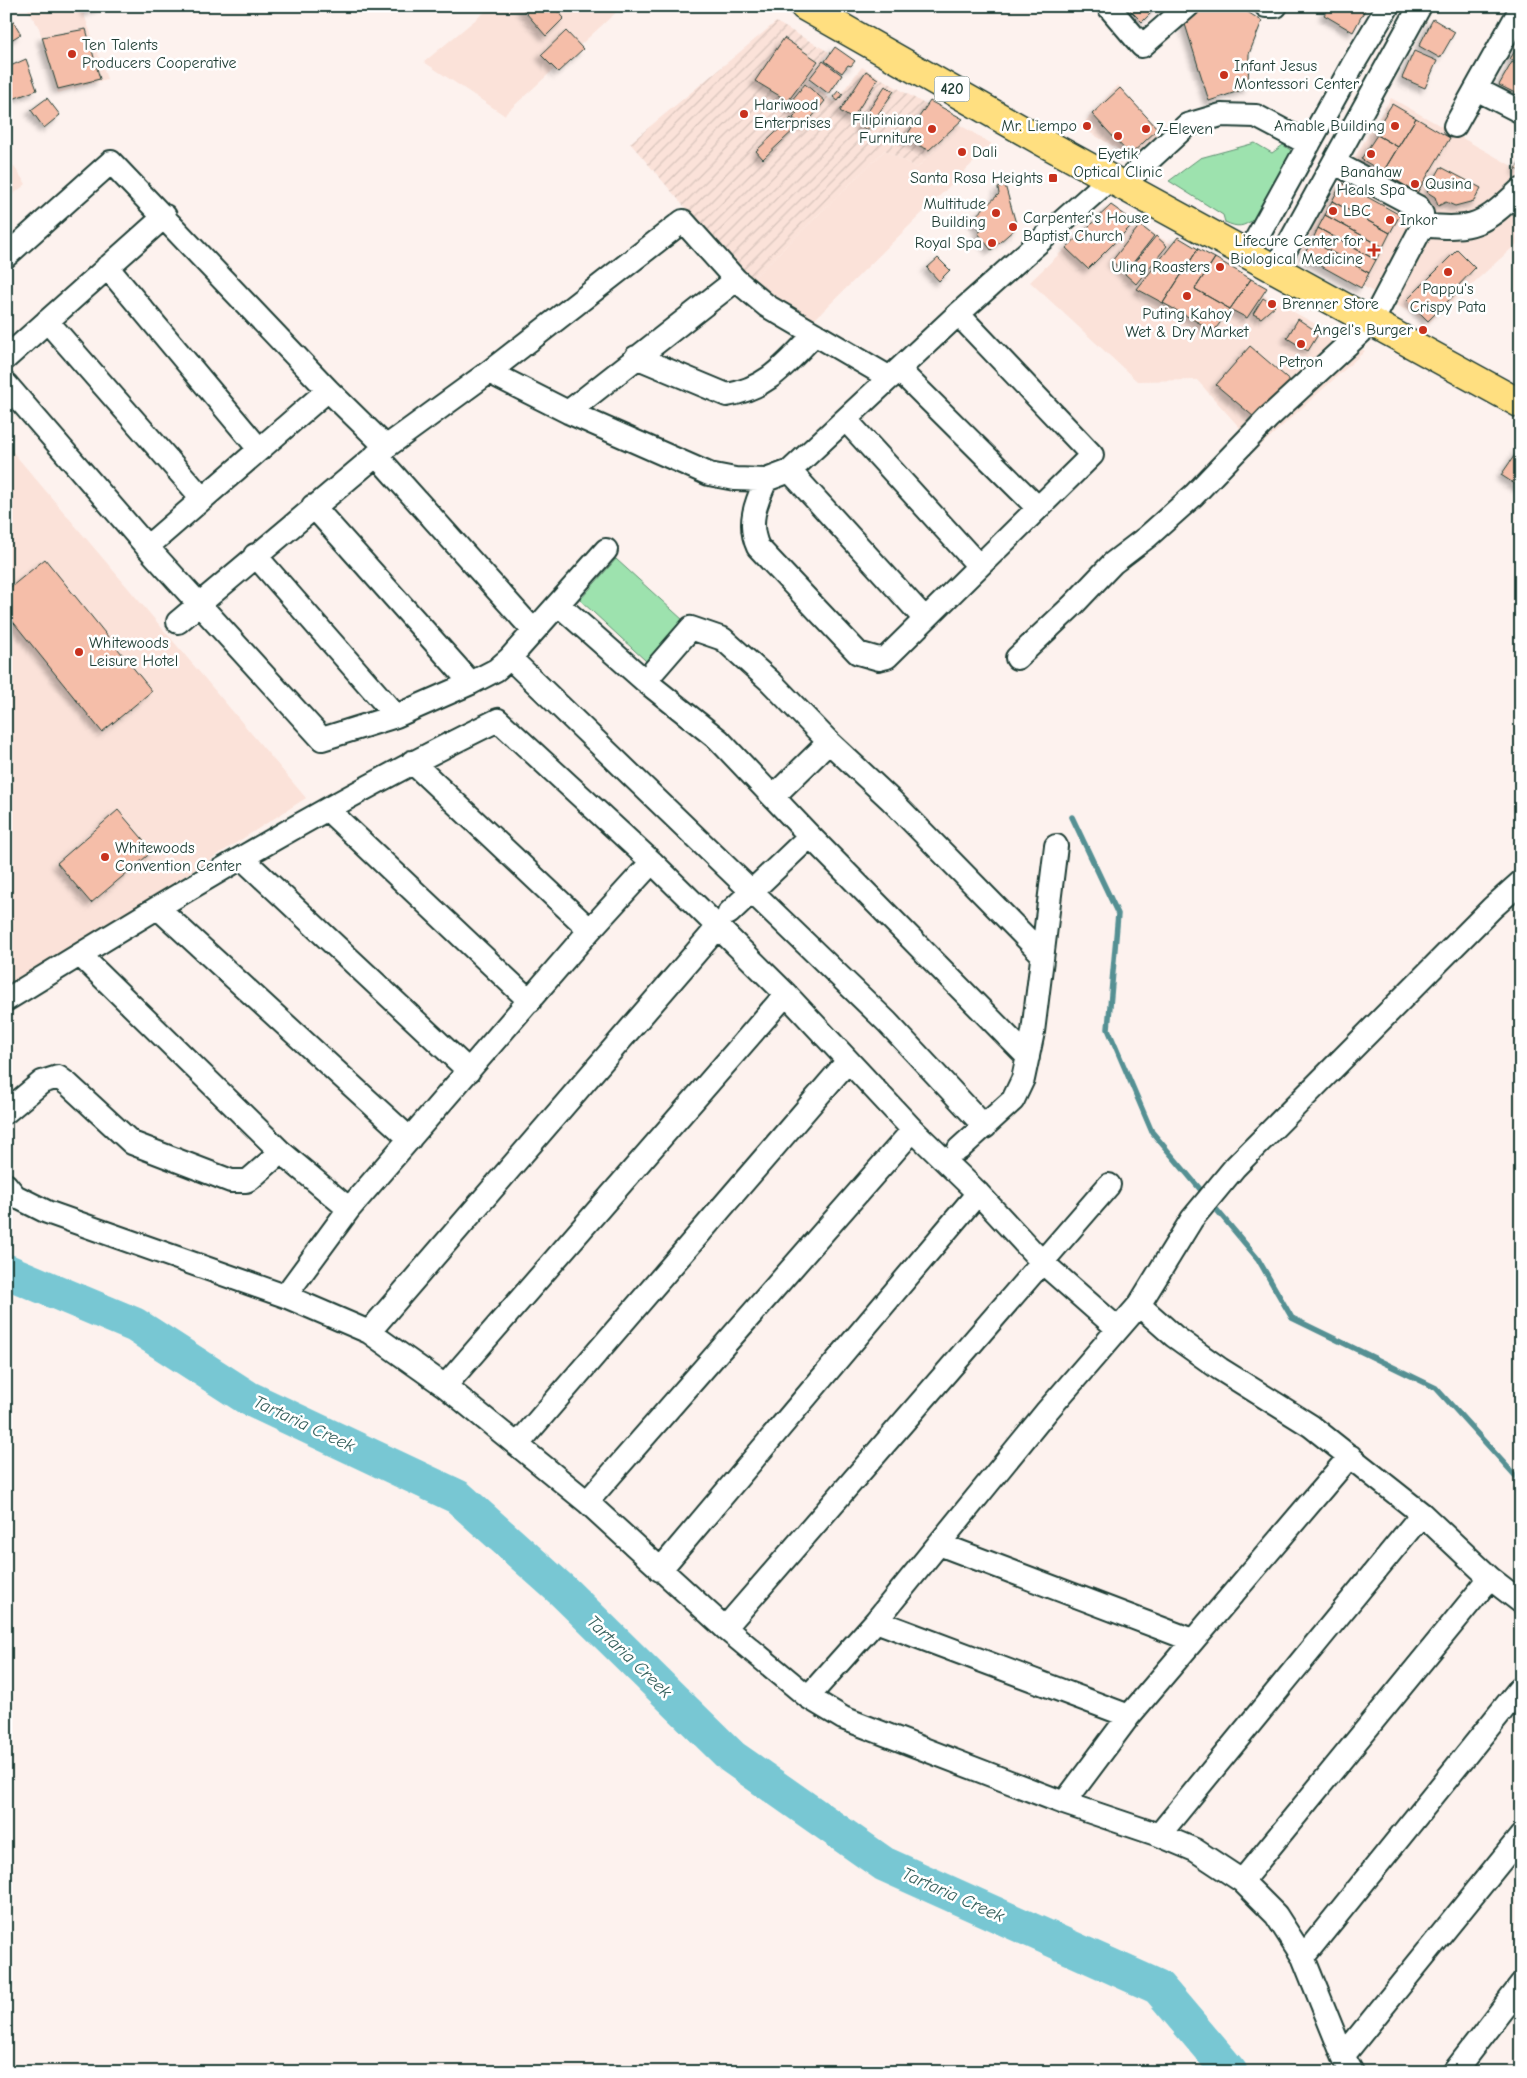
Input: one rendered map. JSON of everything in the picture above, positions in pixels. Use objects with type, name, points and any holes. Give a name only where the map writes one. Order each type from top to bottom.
[{"type":"main road","name":"420","points":[[804,6],[1116,182],[1521,404]]},
{"type":"street","points":[[1108,6],[1142,46],[1188,6]]},
{"type":"street","points":[[1266,6],[1276,6]]},
{"type":"street","points":[[1248,254],[1388,6]]},
{"type":"street","points":[[1275,269],[1420,6]]},
{"type":"street","points":[[1455,126],[1520,11]]},
{"type":"street","points":[[1362,51],[1388,65]]},
{"type":"street","points":[[1476,89],[1521,112]]},
{"type":"street","points":[[1336,97],[1363,112]]},
{"type":"street","points":[[489,372],[568,412],[709,474],[735,479],[766,480],[790,471],[958,314],[1187,124],[1221,115],[1256,116],[1309,144]]},
{"type":"street","points":[[6,256],[111,162],[165,216],[328,390],[533,630]]},
{"type":"street","points":[[1017,658],[1072,606],[1113,562],[1147,537],[1194,495],[1268,418],[1372,322],[1423,225],[1422,214],[1418,207],[1335,163]]},
{"type":"street","points":[[1423,225],[1461,227],[1485,221],[1520,190]]},
{"type":"street","points":[[6,358],[165,216]]},
{"type":"street","points":[[178,622],[313,506],[381,451],[489,372],[683,221],[736,280],[767,306],[815,334],[895,374],[1038,508]]},
{"type":"street","points":[[107,267],[259,449]]},
{"type":"street","points":[[568,412],[736,280]]},
{"type":"street","points":[[766,480],[754,507],[752,534],[758,547],[858,653],[879,659],[887,657],[1092,455],[958,314]]},
{"type":"street","points":[[47,321],[202,498]]},
{"type":"street","points":[[636,357],[727,395],[760,386],[815,334]]},
{"type":"street","points":[[6,384],[147,546],[322,739],[396,716],[472,683],[496,670],[510,658],[606,550]]},
{"type":"street","points":[[147,546],[328,390]]},
{"type":"street","points":[[846,420],[979,566]]},
{"type":"street","points":[[790,471],[925,620]]},
{"type":"street","points":[[313,506],[472,683]]},
{"type":"street","points":[[255,555],[396,716]]},
{"type":"street","points":[[559,604],[644,681],[719,740],[810,836],[1028,1057]]},
{"type":"street","points":[[644,681],[691,628],[723,638],[770,681],[829,742],[891,800],[1042,954]]},
{"type":"street","points":[[510,658],[887,1022],[985,1127]]},
{"type":"street","points":[[6,1000],[158,908],[412,762],[498,720],[652,862],[723,920],[786,994],[913,1130],[978,1193],[1042,1262],[1118,1328]]},
{"type":"street","points":[[773,796],[829,742]]},
{"type":"street","points":[[412,762],[590,930]]},
{"type":"street","points":[[328,810],[530,1001]]},
{"type":"street","points":[[369,1332],[723,920],[810,836]]},
{"type":"street","points":[[959,1149],[985,1127],[1019,1092],[1028,1057],[1056,846]]},
{"type":"street","points":[[243,859],[469,1071]]},
{"type":"street","points":[[285,1296],[349,1209],[590,930],[652,862]]},
{"type":"street","points":[[808,1697],[876,1621],[1139,1305],[1192,1219],[1235,1167],[1492,908],[1521,882]]},
{"type":"street","points":[[158,908],[410,1139]]},
{"type":"street","points":[[80,955],[281,1152],[349,1209]]},
{"type":"street","points":[[445,1386],[786,994]]},
{"type":"street","points":[[518,1444],[848,1061]]},
{"type":"street","points":[[6,1112],[42,1082],[58,1077],[132,1143],[231,1181],[246,1181],[250,1179],[281,1152]]},
{"type":"street","points":[[587,1502],[913,1130]]},
{"type":"street","points":[[6,1185],[15,1196],[46,1212],[285,1296],[369,1332],[445,1386],[518,1444],[587,1502],[725,1628],[808,1697],[843,1718],[1064,1803],[1159,1835],[1195,1850],[1242,1881],[1276,1915],[1303,1957],[1347,2064]]},
{"type":"street","points":[[725,1628],[1109,1185]]},
{"type":"street","points":[[660,1570],[978,1193]]},
{"type":"street","points":[[1139,1305],[1174,1336],[1220,1369],[1311,1426],[1350,1456],[1422,1514],[1490,1578],[1521,1602]]},
{"type":"street","points":[[1064,1803],[1129,1716],[1350,1456]]},
{"type":"street","points":[[1159,1835],[1422,1514]]},
{"type":"street","points":[[939,1544],[1192,1640]]},
{"type":"street","points":[[1242,1881],[1490,1578]]},
{"type":"street","points":[[876,1621],[1129,1716]]},
{"type":"street","points":[[1303,1957],[1521,1688]]},
{"type":"street","points":[[1347,2064],[1521,1836]]},
{"type":"street","points":[[1454,2072],[1521,1985]]},
{"type":"shaded area","name":"Ten Talents Producers Cooperative","points":[[26,6],[81,6],[107,79],[58,93],[39,28]]},
{"type":"shaded area","points":[[492,6],[623,6],[504,115],[424,62]]},
{"type":"shaded area","points":[[776,22],[829,52],[807,81],[834,102],[862,67],[960,125],[917,168],[885,150],[749,282],[630,143]]},
{"type":"shaded area","points":[[1118,85],[1167,138],[1141,162],[1080,127]]},
{"type":"shaded area","points":[[1391,98],[1521,171],[1521,240],[1429,323],[1298,250]]},
{"type":"shaded area","points":[[960,125],[992,144],[814,320],[749,282],[885,150],[917,168]]},
{"type":"shaded area","points":[[6,155],[26,184],[6,200]]},
{"type":"shaded area","points":[[1107,208],[1365,351],[1258,448],[1197,380],[1137,381],[1030,282]]},
{"type":"shaded area","points":[[6,444],[306,798],[6,991]]},
{"type":"green space","points":[[1255,143],[1272,153],[1283,145],[1292,151],[1254,219],[1247,224],[1237,226],[1225,222],[1223,215],[1169,181],[1200,158]]},
{"type":"green space","points":[[616,559],[683,620],[646,661],[580,600]]},
{"type":"building","points":[[84,6],[102,6],[87,12]]},
{"type":"building","points":[[520,6],[553,6],[564,18],[546,36]]},
{"type":"building","points":[[1126,6],[1158,6],[1142,22]]},
{"type":"building","name":"Infant Jesus Montessori Center","points":[[1198,6],[1238,6],[1262,21],[1249,54],[1248,88],[1209,101],[1184,21]]},
{"type":"building","points":[[1329,6],[1367,6],[1353,32],[1324,15]]},
{"type":"building","points":[[6,9],[21,34],[6,43]]},
{"type":"building","points":[[1433,19],[1455,32],[1440,58],[1419,46]]},
{"type":"building","points":[[86,29],[100,79],[58,89],[42,37]]},
{"type":"building","points":[[566,31],[583,49],[558,72],[541,55]]},
{"type":"building","points":[[784,38],[818,61],[788,101],[755,81]]},
{"type":"building","points":[[1521,41],[1521,65],[1510,59]]},
{"type":"building","points":[[835,47],[855,61],[851,66],[848,65],[842,73],[825,61]]},
{"type":"building","points":[[1414,51],[1437,61],[1425,88],[1402,78]]},
{"type":"building","points":[[26,59],[37,90],[10,100],[6,89],[6,68]]},
{"type":"building","points":[[823,61],[842,75],[829,94],[809,79]]},
{"type":"building","points":[[1512,62],[1521,67],[1521,96],[1499,85]]},
{"type":"building","points":[[866,71],[878,79],[852,119],[840,111]]},
{"type":"building","points":[[805,84],[825,101],[804,127],[793,118],[797,114],[787,106]]},
{"type":"building","points":[[885,86],[894,91],[867,130],[859,125]]},
{"type":"building","points":[[1120,88],[1158,129],[1130,155],[1092,114]]},
{"type":"building","points":[[838,91],[843,94],[838,101],[833,97]]},
{"type":"building","points":[[47,98],[60,115],[44,128],[31,110]]},
{"type":"building","name":"Filipiniana Furniture","points":[[930,101],[963,119],[929,150],[904,139]]},
{"type":"building","name":"Amable Building","points":[[1392,104],[1416,118],[1398,147],[1374,133]]},
{"type":"building","points":[[791,118],[798,126],[763,159],[756,151]]},
{"type":"building","points":[[1416,118],[1450,138],[1417,193],[1383,172]]},
{"type":"building","points":[[1377,135],[1398,147],[1383,172],[1361,159]]},
{"type":"building","points":[[1521,159],[1521,172],[1516,169]]},
{"type":"building","points":[[1441,167],[1481,188],[1474,201],[1455,206],[1446,202],[1438,206],[1435,197],[1427,192]]},
{"type":"building","points":[[1342,183],[1400,215],[1390,233],[1332,201]]},
{"type":"building","name":"Multitude Building","points":[[1005,185],[1017,227],[991,250],[978,233],[981,231],[972,219],[999,194],[998,188]]},
{"type":"building","points":[[1332,201],[1390,233],[1383,247],[1325,215]]},
{"type":"building","points":[[1111,205],[1135,222],[1088,269],[1066,248]]},
{"type":"building","points":[[1325,215],[1383,247],[1376,260],[1318,228]]},
{"type":"building","points":[[1140,225],[1154,236],[1125,273],[1112,261]]},
{"type":"building","points":[[1318,228],[1376,260],[1369,273],[1312,241]]},
{"type":"building","points":[[1156,236],[1167,246],[1136,284],[1125,274]]},
{"type":"building","points":[[1178,237],[1198,249],[1163,303],[1137,289]]},
{"type":"building","points":[[1312,241],[1369,273],[1361,288],[1303,256]]},
{"type":"building","name":"Puting Kahoy Wet & Dry Market","points":[[1198,249],[1215,258],[1195,289],[1230,309],[1214,331],[1163,303]]},
{"type":"building","points":[[1457,250],[1475,268],[1455,289],[1458,291],[1428,321],[1407,300]]},
{"type":"building","points":[[938,258],[950,270],[939,281],[927,268]]},
{"type":"building","points":[[1215,258],[1251,279],[1230,309],[1195,289]]},
{"type":"building","points":[[1251,279],[1267,288],[1247,318],[1230,309]]},
{"type":"building","points":[[1263,298],[1275,306],[1261,318],[1253,314]]},
{"type":"building","points":[[1298,319],[1319,333],[1308,351],[1287,338]]},
{"type":"building","points":[[1250,346],[1293,383],[1260,422],[1216,385]]},
{"type":"building","points":[[1521,446],[1521,488],[1501,475]]},
{"type":"building","name":"Whitewoods Leisure Hotel","points":[[45,559],[152,691],[102,732],[6,613],[6,591]]},
{"type":"building","name":"Whitewoods Convention Center","points":[[118,810],[153,851],[91,903],[57,863]]},
{"type":"waterway","points":[[1072,817],[1118,914],[1108,1029],[1152,1132],[1205,1195]]},
{"type":"waterway","points":[[1211,1203],[1258,1259],[1292,1318],[1436,1388],[1521,1482]]},
{"type":"waterway","name":"Tartaria Creek","points":[[6,1271],[135,1325],[248,1398],[458,1497],[564,1592],[732,1757],[884,1864],[1158,1987],[1230,2072]]},
{"type":"place","name":"Ten Talents Producers Cooperative","points":[[72,54]]},
{"type":"place","name":"Infant Jesus Montessori Center","points":[[1224,75]]},
{"type":"place","name":"Hariwood Enterprises","points":[[744,114]]},
{"type":"place","name":"Mr. Liempo","points":[[1087,126]]},
{"type":"place","name":"Amable Building","points":[[1395,126]]},
{"type":"place","name":"Filipiniana Furniture","points":[[932,129]]},
{"type":"place","name":"7-Eleven","points":[[1146,129]]},
{"type":"place","name":"Eyetik Optical Clinic","points":[[1118,136]]},
{"type":"place","name":"Dali","points":[[962,152]]},
{"type":"place","name":"Banahaw Heals Spa","points":[[1371,154]]},
{"type":"place","name":"Santa Rosa Heights","points":[[1053,178]]},
{"type":"place","name":"Qusina","points":[[1415,184]]},
{"type":"place","name":"LBC","points":[[1333,211]]},
{"type":"place","name":"Multitude Building","points":[[996,213]]},
{"type":"place","name":"Inkor","points":[[1390,220]]},
{"type":"place","name":"Carpenter's House Baptist Church","points":[[1013,227]]},
{"type":"place","name":"Royal Spa","points":[[992,243]]},
{"type":"place","name":"Lifecure Center for Biological Medicine","points":[[1374,250]]},
{"type":"place","name":"Uling Roasters","points":[[1220,267]]},
{"type":"place","name":"Pappu's Crispy Pata","points":[[1448,272]]},
{"type":"place","name":"Puting Kahoy Wet & Dry Market","points":[[1187,296]]},
{"type":"place","name":"Brenner Store","points":[[1272,304]]},
{"type":"place","name":"Angel's Burger","points":[[1423,330]]},
{"type":"place","name":"Petron","points":[[1301,344]]},
{"type":"place","name":"Whitewoods Leisure Hotel","points":[[79,652]]},
{"type":"place","name":"Whitewoods Convention Center","points":[[105,857]]}]
